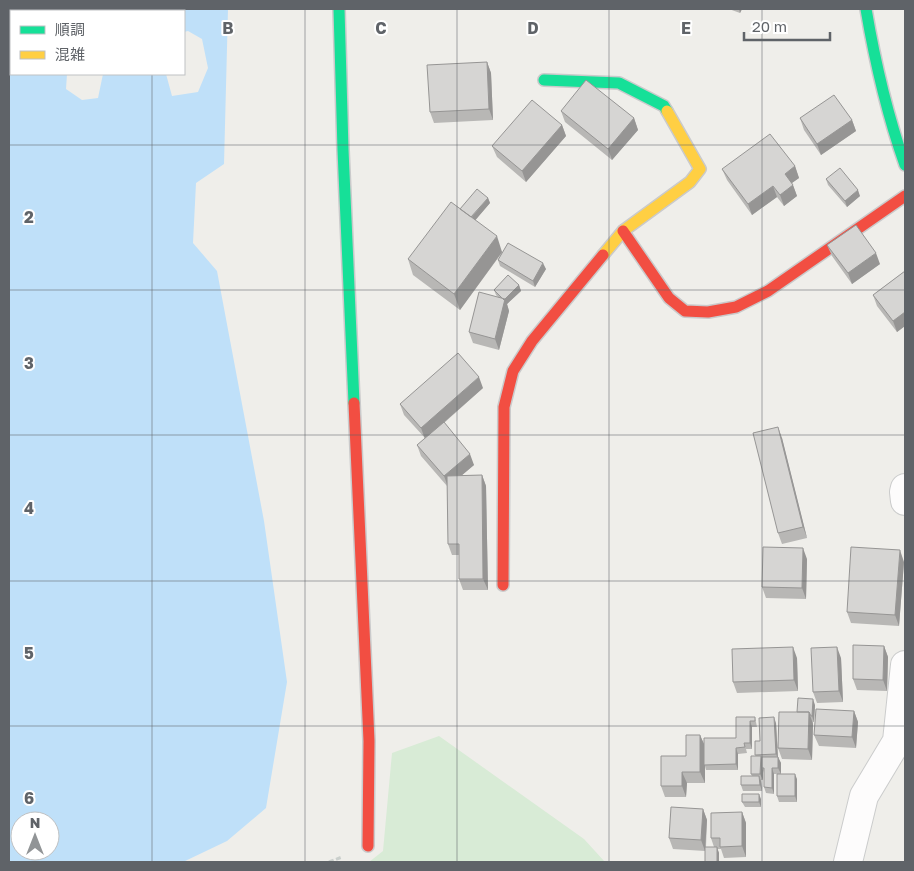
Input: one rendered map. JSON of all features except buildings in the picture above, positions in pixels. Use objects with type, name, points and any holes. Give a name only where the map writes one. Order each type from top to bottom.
[{"type":"main road","points":[[339,9],[343,160],[369,741],[368,846]]},
{"type":"main road","points":[[866,9],[873,52],[893,132],[905,165]]},
{"type":"main road","points":[[503,585],[504,407],[513,371],[532,341],[623,231],[690,182],[700,169],[664,106],[619,83],[544,80]]},
{"type":"main road","points":[[623,231],[668,298],[685,312],[708,312],[736,307],[768,292],[905,196]]},
{"type":"street","points":[[905,488],[905,501]]},
{"type":"street","points":[[848,862],[864,796],[896,741],[905,665]]},
{"type":"green space","points":[[439,736],[584,839],[605,862],[369,862],[383,851],[392,753]]},
{"type":"water","points":[[9,9],[228,9],[224,164],[196,183],[193,243],[217,271],[264,521],[287,682],[266,808],[227,841],[183,862],[9,862]]},
{"type":"traffic: fast","points":[[339,9],[354,403]]},
{"type":"traffic: fast","points":[[866,9],[882,88],[905,165]]},
{"type":"traffic: fast","points":[[544,80],[619,83],[664,106],[667,111]]},
{"type":"traffic: slow","points":[[603,255],[623,231],[690,182],[700,169],[667,111]]},
{"type":"traffic: jam","points":[[623,231],[669,298],[685,311],[708,312],[736,307],[768,291],[905,196]]},
{"type":"traffic: jam","points":[[503,585],[504,407],[513,371],[532,341],[603,255]]},
{"type":"traffic: jam","points":[[354,403],[369,741],[368,846]]}]
